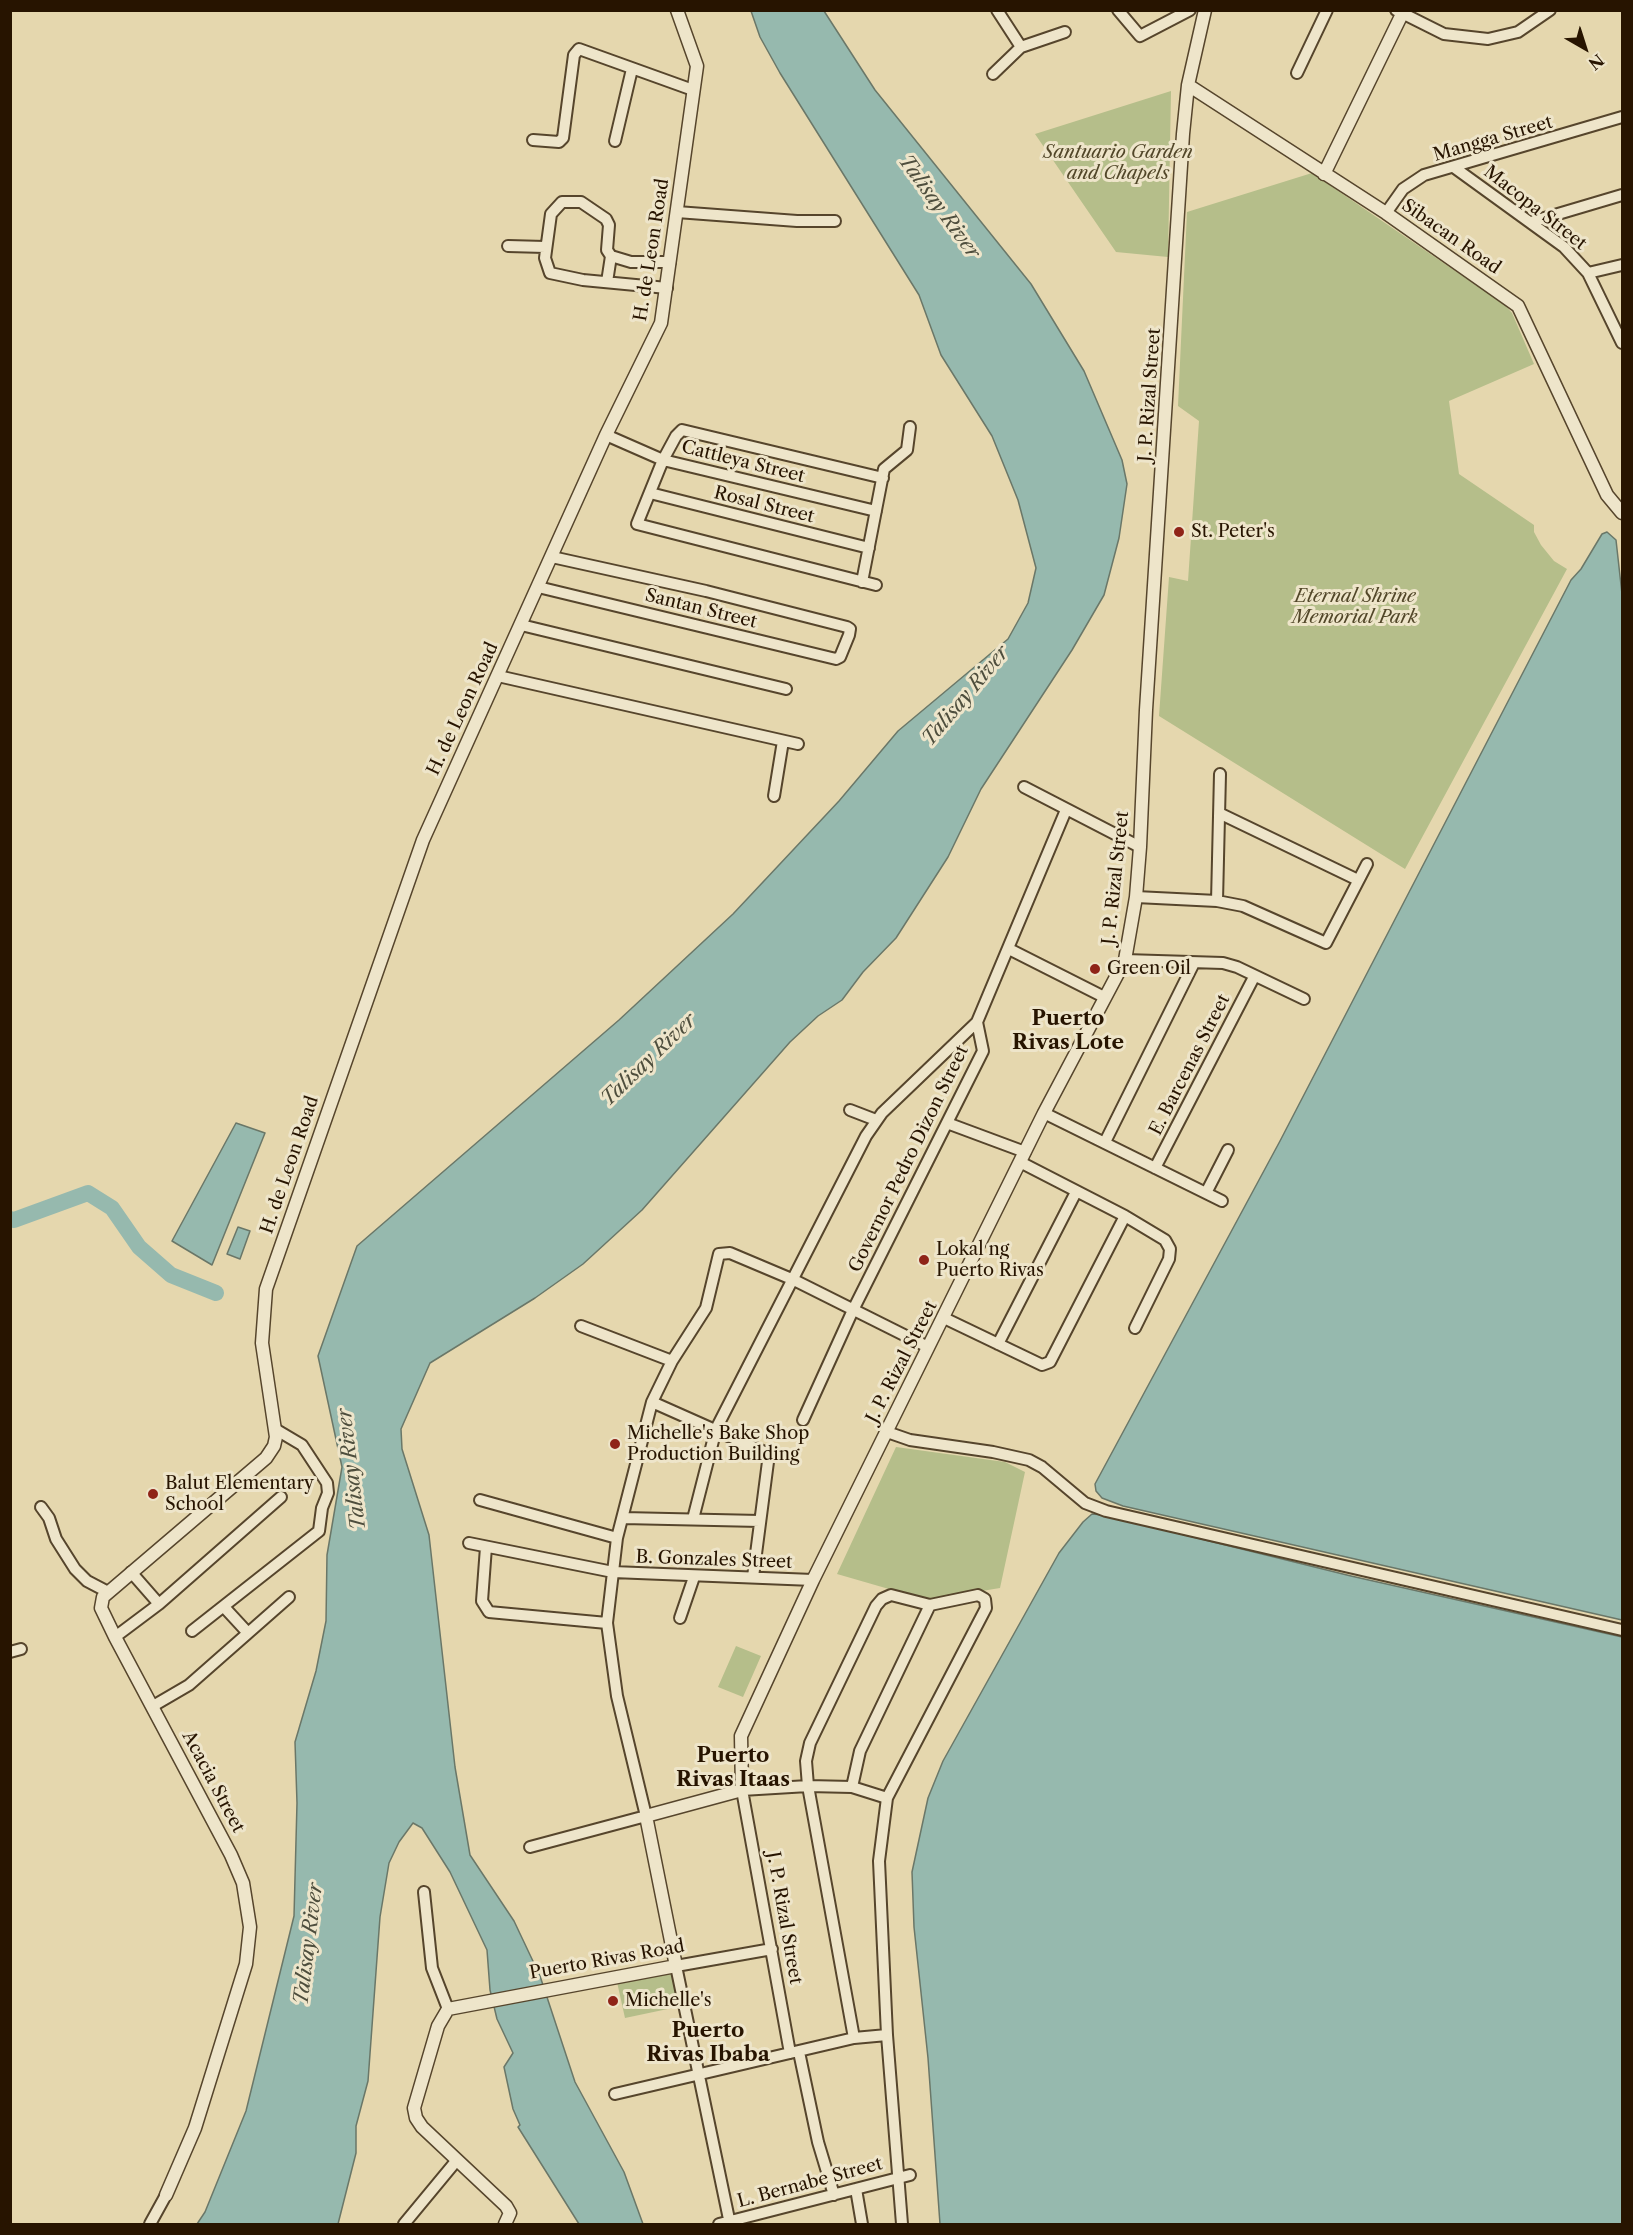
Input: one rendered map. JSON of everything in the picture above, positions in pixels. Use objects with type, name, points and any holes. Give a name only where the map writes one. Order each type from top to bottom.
[{"type":"street","name":"H. de Leon Road","points":[[275,1429],[262,1343],[266,1289],[423,840],[606,435],[661,323],[697,66],[677,10]]},
{"type":"street","points":[[998,10],[1021,47]]},
{"type":"street","points":[[1118,10],[1140,36],[1190,10]]},
{"type":"street","name":"J. P. Rizal Street","points":[[834,2194],[794,2052],[772,1949],[742,1790],[741,1736],[813,1580],[928,1347],[1044,1113],[1125,960],[1136,897],[1140,847],[1146,710],[1188,85],[1205,10]]},
{"type":"street","points":[[1297,73],[1327,10]]},
{"type":"street","points":[[1324,174],[1401,11],[1444,34],[1488,39],[1518,32],[1550,10]]},
{"type":"street","points":[[993,75],[1021,47],[1065,32]]},
{"type":"street","points":[[533,140],[559,142],[563,138],[576,50],[584,50],[693,90]]},
{"type":"street","points":[[615,141],[633,69]]},
{"type":"street","name":"Sibacan Road","points":[[1188,85],[1386,213],[1518,306],[1607,495],[1623,513]]},
{"type":"street","name":"Mangga Street","points":[[1386,213],[1403,189],[1413,181],[1623,117]]},
{"type":"street","name":"Macopa Street","points":[[1455,168],[1564,247],[1588,273],[1623,343]]},
{"type":"street","points":[[1531,222],[1623,195]]},
{"type":"street","points":[[607,282],[611,256],[607,249],[609,225],[606,219],[593,208],[571,201],[562,202],[551,214],[545,247],[547,268],[550,273],[607,282],[667,288]]},
{"type":"street","points":[[677,212],[834,221]]},
{"type":"street","points":[[508,246],[545,247]]},
{"type":"street","points":[[611,256],[631,262],[670,262]]},
{"type":"street","points":[[1588,273],[1623,265]]},
{"type":"street","points":[[862,582],[886,466],[907,450],[910,426]]},
{"type":"street","points":[[876,585],[638,526],[638,521],[663,460],[676,436],[682,430],[883,478]]},
{"type":"street","name":"Cattleya Street","points":[[606,435],[663,460],[876,511]]},
{"type":"street","name":"Rosal Street","points":[[650,494],[869,548]]},
{"type":"street","name":"Santan Street","points":[[538,587],[836,659],[840,657],[850,629],[706,591],[552,557]]},
{"type":"street","points":[[521,625],[786,689]]},
{"type":"street","points":[[498,676],[798,744]]},
{"type":"street","points":[[774,796],[783,741]]},
{"type":"street","points":[[1217,901],[1221,774]]},
{"type":"street","points":[[1024,787],[1140,847]]},
{"type":"street","points":[[693,1519],[716,1429],[876,1120],[977,1022],[1066,810]]},
{"type":"street","points":[[1221,814],[1358,880]]},
{"type":"street","points":[[1136,897],[1217,901],[1243,906],[1270,916],[1326,943],[1367,864]]},
{"type":"street","points":[[1009,949],[1104,997]]},
{"type":"street","points":[[1125,960],[1223,963],[1304,999]]},
{"type":"street","points":[[1105,1142],[1194,963]]},
{"type":"street","name":"E. Barcenas Street","points":[[1155,1168],[1254,977]]},
{"type":"street","name":"Governor Pedro Dizon Street","points":[[803,1420],[853,1310],[983,1051],[977,1022]]},
{"type":"street","points":[[850,1110],[876,1120]]},
{"type":"street","points":[[1044,1113],[1222,1201]]},
{"type":"street","points":[[946,1123],[1023,1157],[1076,1192],[1125,1216],[1165,1240],[1170,1249],[1169,1259],[1135,1328]]},
{"type":"street","points":[[1206,1193],[1228,1150]]},
{"type":"street","points":[[998,1344],[1076,1192]]},
{"type":"street","points":[[944,1318],[1042,1365],[1050,1362],[1125,1216]]},
{"type":"street","points":[[726,2224],[646,1816],[617,1696],[607,1623],[617,1538],[652,1402],[672,1361],[706,1308],[719,1254],[730,1252],[794,1280],[928,1347]]},
{"type":"street","points":[[581,1326],[672,1361]]},
{"type":"street","points":[[652,1402],[769,1454],[753,1577]]},
{"type":"street","points":[[41,1507],[49,1518],[56,1539],[75,1569],[87,1581],[108,1592],[266,1458],[274,1446],[275,1429],[302,1445],[327,1483],[328,1493],[322,1508],[320,1531],[192,1631]]},
{"type":"street","points":[[887,1432],[910,1440],[993,1452],[1029,1460],[1042,1467],[1085,1503],[1106,1511],[1623,1630]]},
{"type":"street","points":[[115,1637],[159,1604],[281,1497]]},
{"type":"street","points":[[480,1500],[617,1538]]},
{"type":"street","points":[[623,1518],[760,1521]]},
{"type":"street","name":"B. Gonzales Street","points":[[469,1543],[613,1572],[813,1580]]},
{"type":"street","points":[[486,1547],[482,1601],[489,1611],[607,1623]]},
{"type":"street","points":[[131,1572],[159,1604]]},
{"type":"street","points":[[680,1618],[694,1577]]},
{"type":"street","name":"Acacia Street","points":[[108,1592],[103,1597],[101,1608],[231,1855],[243,1883],[250,1927],[246,1964],[202,2106],[166,2195],[150,2224]]},
{"type":"street","points":[[854,2038],[808,1786],[806,1761],[810,1743],[876,1606],[882,1599],[891,1596],[930,1605],[978,1595],[985,1599],[986,1608],[887,1798],[879,1861],[887,2035],[902,2224]]},
{"type":"street","points":[[153,1706],[189,1685],[289,1597]]},
{"type":"street","points":[[852,1787],[860,1751],[930,1605]]},
{"type":"street","points":[[224,1607],[248,1633]]},
{"type":"street","points":[[530,1847],[742,1790],[808,1786],[852,1787],[887,1798]]},
{"type":"street","points":[[424,1892],[432,1968],[448,2009],[438,2025],[414,2108],[422,2127],[506,2206],[510,2213],[506,2224]]},
{"type":"street","name":"Puerto Rivas Road","points":[[448,2009],[492,1999],[772,1949]]},
{"type":"street","points":[[615,2094],[854,2038],[887,2035]]},
{"type":"street","points":[[404,2224],[457,2160]]},
{"type":"street","name":"L. Bernabe Street","points":[[726,2224],[910,2175]]},
{"type":"street","points":[[856,2189],[862,2224]]},
{"type":"green space","name":"Santuario Garden and Chapels","points":[[1171,91],[1168,257],[1116,252],[1035,134]]},
{"type":"green space","name":"Eternal Shrine Memorial Park","points":[[1312,173],[1505,305],[1512,313],[1534,364],[1449,401],[1459,474],[1534,525],[1534,532],[1541,545],[1554,561],[1567,569],[1405,869],[1159,716],[1169,577],[1188,581],[1199,421],[1178,406],[1187,212]]},
{"type":"green space","points":[[896,1447],[1005,1462],[1025,1472],[1000,1588],[927,1600],[837,1574]]},
{"type":"green space","points":[[736,1646],[761,1656],[743,1697],[718,1687]]},
{"type":"green space","points":[[675,1969],[682,2006],[625,2018],[617,1982]]},
{"type":"water","name":"Talisay River","points":[[751,11],[824,11],[875,90],[1031,284],[1084,371],[1122,460],[1127,484],[1119,538],[1104,595],[1072,650],[981,789],[948,857],[896,938],[863,972],[842,1000],[818,1016],[790,1042],[642,1210],[583,1264],[535,1298],[430,1363],[401,1429],[402,1449],[429,1535],[455,1767],[470,1855],[514,1921],[540,1976],[575,2082],[624,2172],[643,2224],[579,2224],[518,2127],[520,2125],[513,2109],[504,2067],[513,2053],[497,2019],[490,1990],[487,1950],[450,1872],[422,1828],[413,1823],[399,1842],[389,1863],[380,1917],[368,2081],[356,2126],[356,2153],[338,2224],[197,2224],[205,2212],[246,2111],[294,1916],[297,1803],[295,1742],[316,1671],[326,1621],[327,1555],[342,1467],[318,1356],[357,1246],[619,1020],[733,914],[839,801],[898,731],[1008,639],[1028,603],[1036,568],[1018,500],[992,436],[941,355],[919,295],[780,73],[760,37]]},
{"type":"water","points":[[1607,532],[1616,540],[1622,594],[1622,1620],[1123,1506],[1102,1498],[1096,1491],[1095,1484],[1280,1141],[1571,580],[1581,569],[1602,534]]},
{"type":"water","points":[[236,1123],[265,1133],[212,1265],[172,1241]]},
{"type":"water","points":[[238,1227],[250,1231],[240,1259],[227,1254]]},
{"type":"water","points":[[1092,1514],[1104,1515],[1351,1576],[1622,1637],[1622,2224],[940,2224],[928,2058],[914,1927],[912,1872],[928,1798],[943,1761],[1059,1553]]},
{"type":"waterway","points":[[10,1219],[14,1220],[88,1193],[112,1208],[139,1247],[171,1275],[216,1293]]},
{"type":"place","name":"St. Peter's","points":[[1179,532]]},
{"type":"place","name":"Green Oil","points":[[1095,969]]},
{"type":"place","name":"Lokal ng Puerto Rivas","points":[[924,1260]]},
{"type":"place","name":"Michelle's Bake Shop Production Building","points":[[615,1444]]},
{"type":"place","name":"Balut Elementary School","points":[[153,1494]]},
{"type":"place","name":"Michelle's","points":[[613,2001]]},
{"type":"district","name":"Puerto Rivas Lote","points":[[1068,1031]]},
{"type":"district","name":"Puerto Rivas Itaas","points":[[733,1768]]},
{"type":"district","name":"Puerto Rivas Ibaba","points":[[708,2043]]}]
